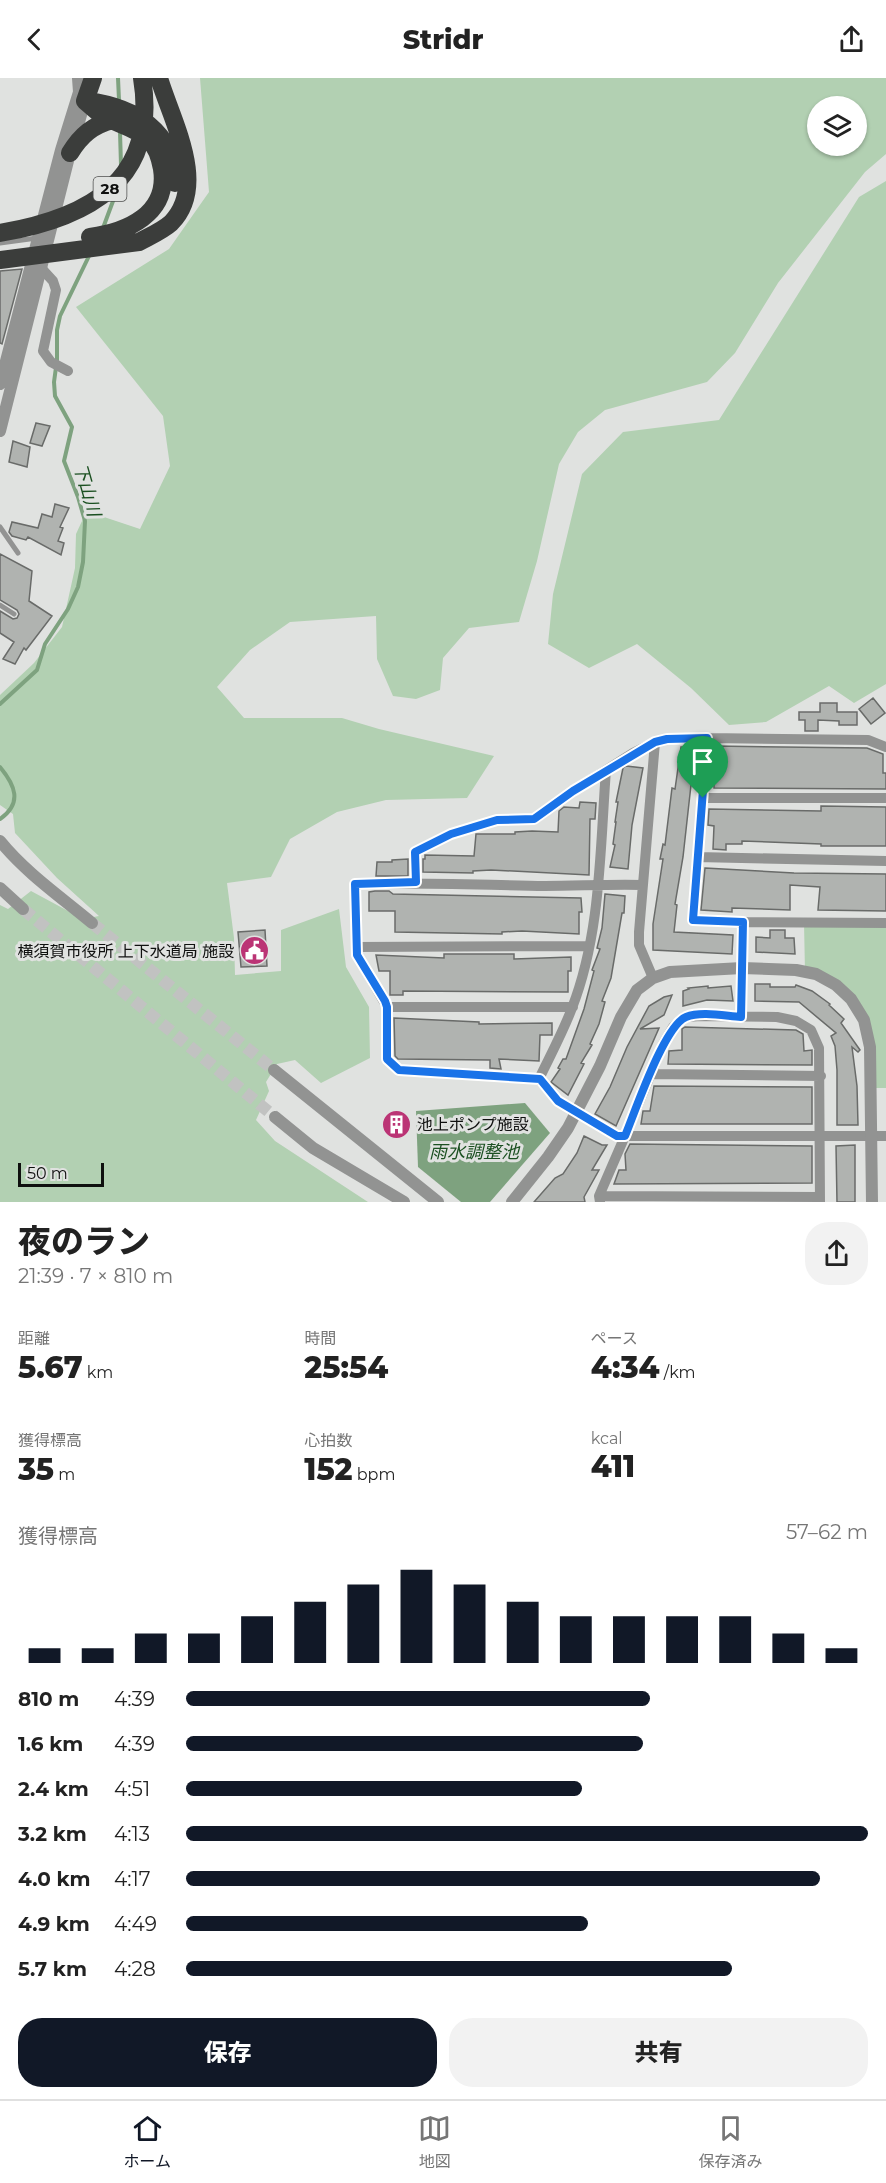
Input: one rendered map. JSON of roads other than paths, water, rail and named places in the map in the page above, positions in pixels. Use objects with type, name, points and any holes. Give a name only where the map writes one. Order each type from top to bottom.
[{"type":"highway","points":[[82,87],[93,78]]},
{"type":"highway","name":"28","points":[[0,233],[32,227],[70,215],[98,199],[122,176],[140,142],[145,113],[142,78]]},
{"type":"highway","points":[[0,249],[105,241],[139,242],[171,222],[184,200],[187,168],[184,151],[159,78]]},
{"type":"highway","points":[[82,87],[103,116],[134,129],[150,141],[160,157],[163,175],[160,195],[150,213],[136,224],[105,241]]},
{"type":"highway","points":[[0,260],[142,233],[156,221],[172,199],[175,185],[174,161],[157,131],[137,116],[107,104],[82,87]]},
{"type":"highway","points":[[70,153],[86,133],[94,127],[113,120]]},
{"type":"street","points":[[0,384],[70,153],[82,87]]},
{"type":"street","points":[[0,431],[42,269],[44,237],[61,150],[82,87]]},
{"type":"street","points":[[42,269],[53,281],[56,290],[44,351],[51,362],[66,370]]},
{"type":"street","points":[[707,738],[693,920],[886,923]]},
{"type":"street","points":[[416,882],[415,852],[451,834],[497,820],[534,819],[606,770],[655,742],[667,739],[707,738],[868,740],[886,747]]},
{"type":"street","points":[[653,978],[639,945],[655,742]]},
{"type":"street","points":[[540,1079],[573,1007],[589,946],[597,884],[606,770]]},
{"type":"street","points":[[703,798],[886,798]]},
{"type":"street","points":[[0,841],[26,868],[92,923]]},
{"type":"street","points":[[698,858],[886,861]]},
{"type":"street","points":[[643,885],[548,886],[416,882],[355,884],[357,955],[387,1007],[387,1059],[399,1070],[540,1079],[558,1101],[617,1136],[886,1136]]},
{"type":"street","points":[[0,888],[23,909]]},
{"type":"street","points":[[741,1017],[743,922]]},
{"type":"street","points":[[356,947],[589,946]]},
{"type":"street","points":[[512,1202],[549,1157],[568,1128],[600,1066],[621,1017],[637,990],[653,978],[670,972],[742,968],[796,970],[816,974],[836,985],[851,999],[864,1020],[870,1047],[872,1202]]},
{"type":"street","points":[[387,1007],[573,1007]]},
{"type":"street","points":[[685,1017],[741,1017],[777,1017],[796,1022],[811,1030],[819,1048],[821,1076],[820,1200],[600,1199],[650,1074],[673,1027],[685,1017]]},
{"type":"street","points":[[274,1070],[438,1202]]},
{"type":"street","points":[[650,1074],[821,1076]]},
{"type":"street","points":[[275,1117],[313,1148],[404,1202]]},
{"type":"lane","points":[[0,243],[44,237]]},
{"type":"lane","points":[[0,527],[18,554]]},
{"type":"lane","points":[[0,605],[14,614]]},
{"type":"water","name":"雨水調整池","points":[[525,1103],[550,1133],[490,1202],[461,1202],[418,1167],[416,1111]]},
{"type":"waterway","name":"下山川","points":[[118,78],[119,100]]},
{"type":"waterway","name":"下山川","points":[[120,132],[121,165]]},
{"type":"waterway","name":"下山川","points":[[103,228],[116,193]]},
{"type":"waterway","name":"下山川","points":[[0,704],[37,670],[45,644],[68,609],[78,587],[83,562],[85,521],[64,461],[72,427],[55,396],[54,382],[60,316],[90,254]]},
{"type":"waterway","name":"下山川","points":[[0,767],[10,780],[14,794],[12,807],[0,819]]},
{"type":"tunnel","points":[[23,909],[275,1117]]},
{"type":"tunnel","points":[[92,923],[274,1070]]},
{"type":"place","name":"横須賀市役所 上下水道局 施設","points":[[255,951]]},
{"type":"place","name":"池上ポンプ施設","points":[[396,1124]]}]
